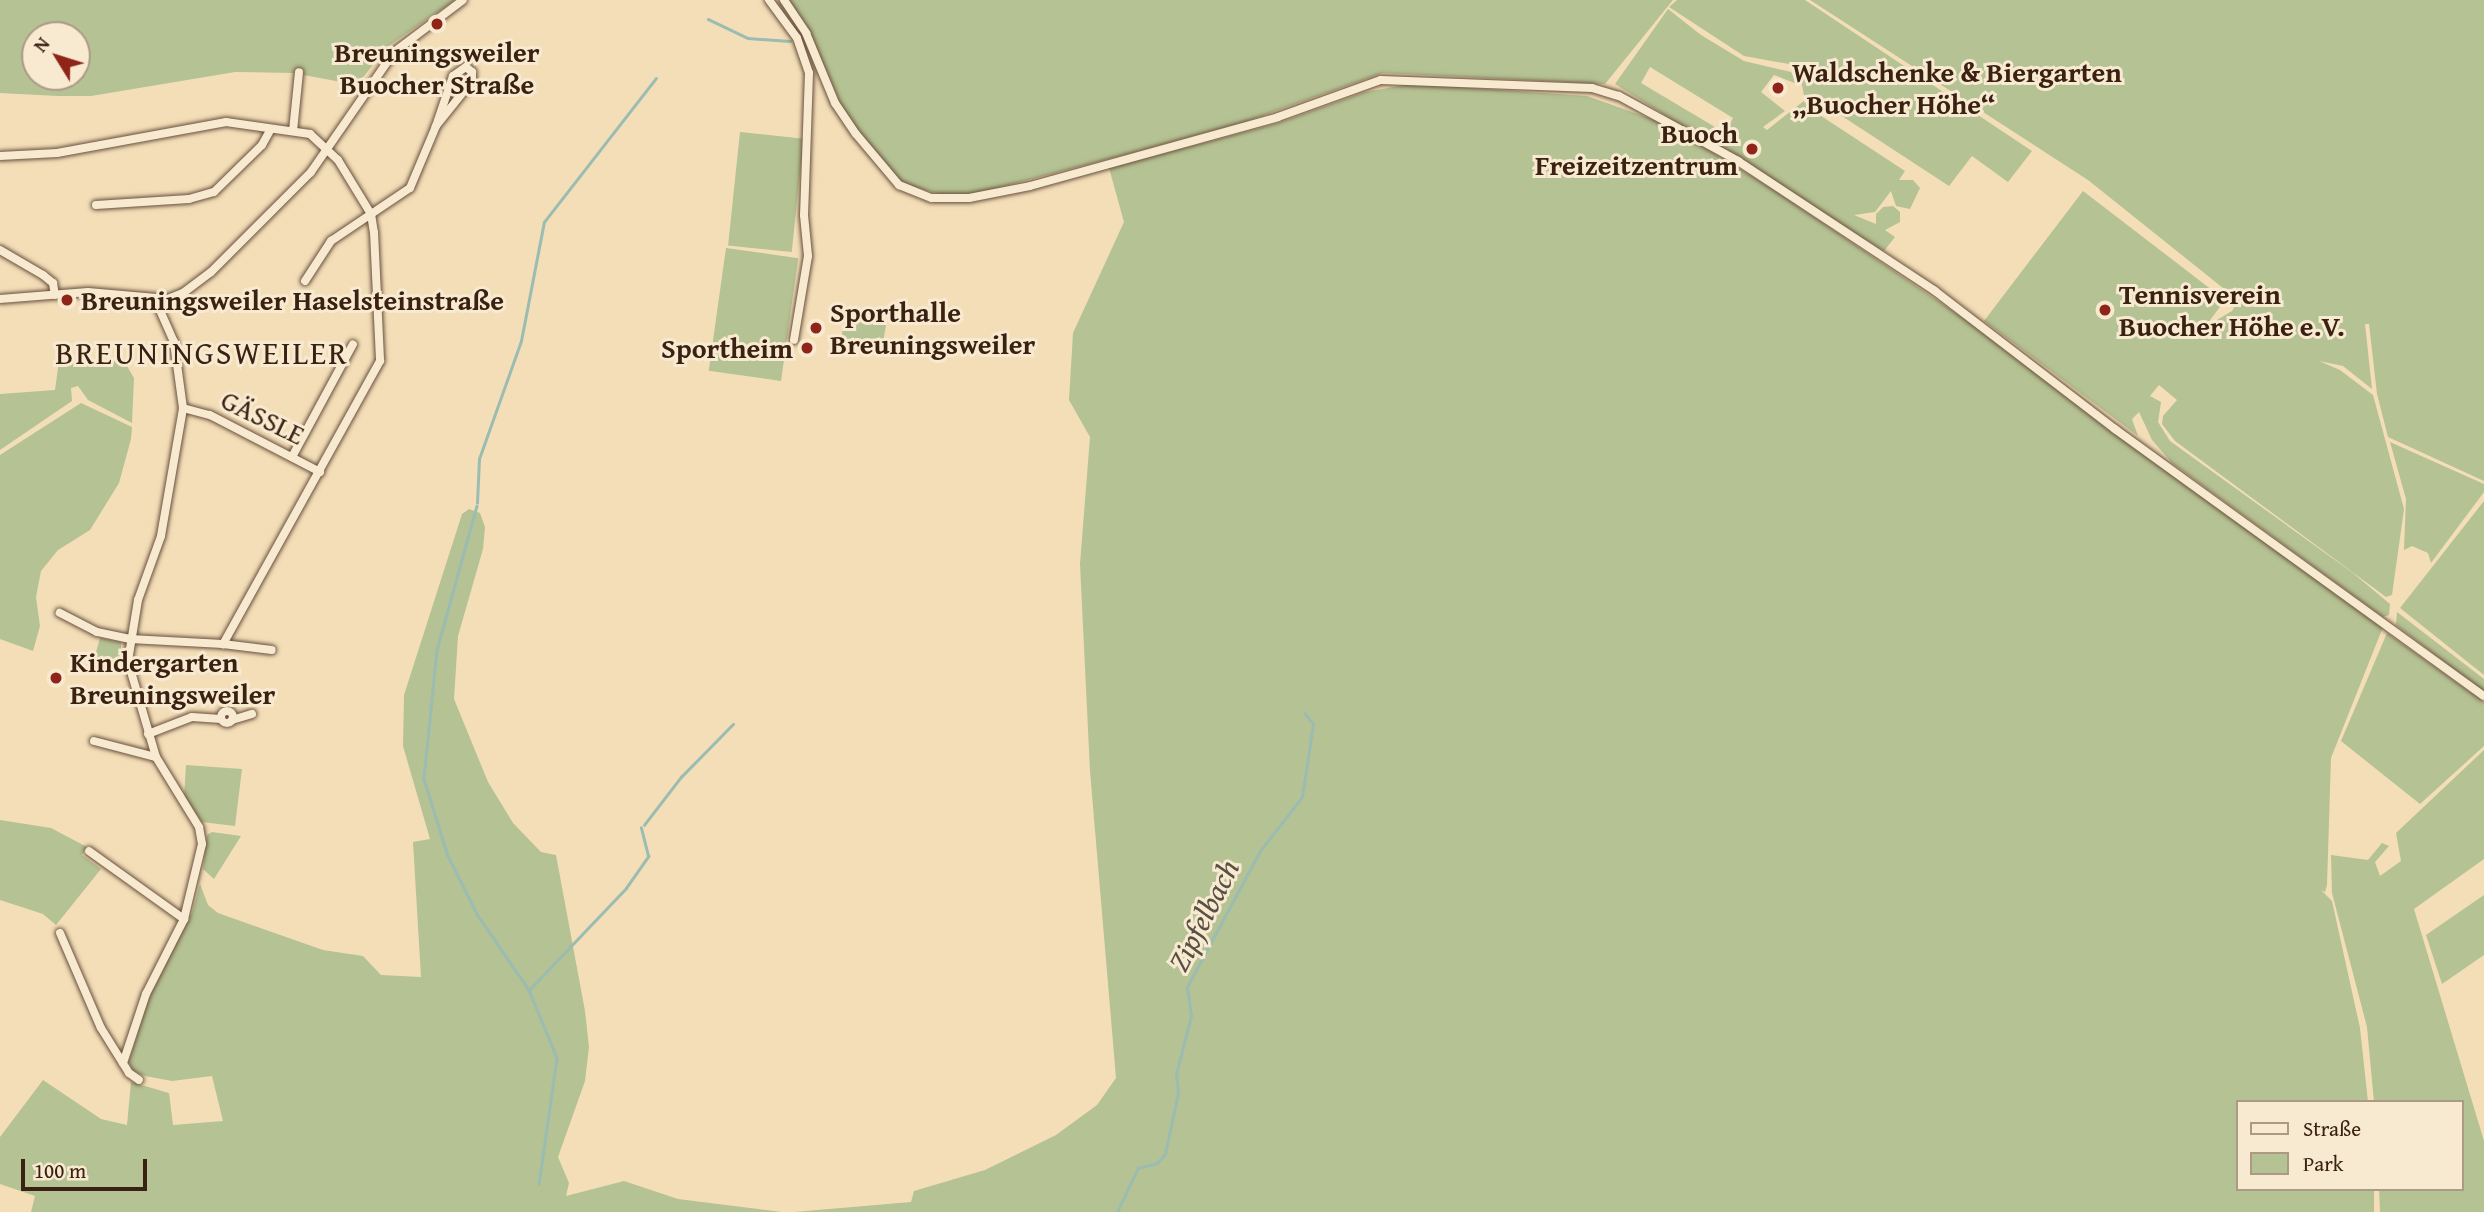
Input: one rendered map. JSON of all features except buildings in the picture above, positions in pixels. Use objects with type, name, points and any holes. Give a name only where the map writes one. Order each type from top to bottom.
[{"type":"street","points":[[0,299],[111,292],[155,299],[176,297],[211,272],[330,149],[394,52],[463,0]]},
{"type":"street","points":[[769,0],[797,38],[809,74],[804,215],[808,256],[794,340]]},
{"type":"street","points":[[784,0],[806,33],[835,103],[856,134],[899,185],[932,198],[969,198],[1030,187],[1265,121],[1381,80],[1592,88],[1619,96],[1738,161],[1935,291],[2484,696]]},
{"type":"street","points":[[305,281],[331,241],[413,184],[453,76],[466,67],[472,72],[471,81],[436,126]]},
{"type":"street","points":[[293,131],[299,72]]},
{"type":"street","points":[[0,156],[57,153],[200,124],[226,122],[293,131],[310,134],[330,149],[371,214],[382,357],[223,644]]},
{"type":"street","points":[[96,205],[189,199],[214,192],[261,145],[271,129]]},
{"type":"street","points":[[0,250],[53,283],[55,295]]},
{"type":"street","points":[[123,1063],[146,993],[184,919],[200,865],[199,827],[156,757],[131,674],[130,639],[138,600],[161,537],[183,408],[174,342],[155,299]]},
{"type":"street","points":[[292,457],[353,344]]},
{"type":"street","name":"GÄSSLE","points":[[183,408],[211,415],[320,472]]},
{"type":"street","points":[[60,613],[97,632],[130,639],[223,644],[272,650]]},
{"type":"street","points":[[148,734],[192,717],[221,719],[226,724],[252,714]]},
{"type":"street","points":[[94,741],[156,757]]},
{"type":"street","points":[[89,851],[184,919]]},
{"type":"street","points":[[60,933],[101,1028],[123,1063],[139,1080]]},
{"type":"green space","points":[[0,0],[455,0],[387,47],[357,85],[293,73],[235,72],[91,96],[0,93]]},
{"type":"green space","points":[[789,0],[1673,0],[1605,84],[1383,73],[1244,122],[973,194],[943,195],[901,183],[862,138],[843,109],[809,32]]},
{"type":"green space","points":[[1677,0],[1805,0],[2032,151],[2008,182],[1972,156],[1949,186],[1819,101],[1812,110],[1905,171],[1899,180],[1913,180],[1920,188],[1910,209],[1896,206],[1891,191],[1875,212],[1854,215],[1876,224],[1876,214],[1883,207],[1893,206],[1900,212],[1900,222],[1885,230],[1895,237],[1884,251],[1615,84],[1668,9],[1701,35],[1744,61],[1791,72],[1797,84],[1774,75],[1761,92],[1785,111],[1763,127],[1767,130],[1805,100],[1800,76],[1789,64],[1744,56],[1669,7]],"holes":[[[1650,67],[1733,118],[1725,133],[1641,83]]]},
{"type":"green space","points":[[1810,0],[2484,0],[2484,481],[2388,437],[2377,394],[2369,324],[2365,324],[2372,389],[2343,366],[2319,361],[2340,370],[2373,395],[2404,509],[2392,595],[2386,597],[2175,441],[2162,424],[2163,416],[2177,400],[2159,385],[2150,396],[2161,402],[2158,422],[2170,441],[2353,573],[2390,604],[2389,615],[2383,617],[2172,463],[2152,440],[2139,412],[2132,419],[2138,436],[1984,321],[2083,191],[2225,300],[2205,327],[2232,311],[2238,300],[2088,180]]},
{"type":"green space","points":[[1411,84],[1587,96],[1666,124],[1771,188],[1969,322],[2383,627],[2331,758],[2327,885],[2325,892],[2321,890],[2332,901],[2360,1028],[2368,1100],[2236,1100],[2236,1191],[2374,1191],[2374,1212],[794,1212],[911,1202],[914,1191],[985,1170],[1056,1135],[1097,1105],[1116,1078],[1090,771],[1080,564],[1090,437],[1069,400],[1073,333],[1124,222],[1109,168],[1276,124],[1365,92]]},
{"type":"green space","points":[[740,132],[804,139],[792,252],[728,245]]},
{"type":"green space","points":[[726,248],[798,258],[781,381],[709,371]]},
{"type":"green space","points":[[845,316],[886,323],[881,352],[840,345]]},
{"type":"green space","points":[[59,361],[124,361],[134,378],[132,423],[88,400],[78,386],[71,388],[72,401],[0,450],[0,394],[55,390]]},
{"type":"green space","points":[[81,403],[132,427],[131,439],[119,483],[90,530],[58,550],[41,571],[36,597],[40,626],[33,651],[0,639],[0,455]]},
{"type":"green space","points":[[2390,442],[2484,484],[2484,492],[2431,563],[2428,553],[2412,546],[2404,550],[2406,499]]},
{"type":"green space","points":[[2484,501],[2484,675],[2400,608]]},
{"type":"green space","points":[[469,509],[480,513],[485,527],[483,549],[458,636],[454,699],[488,782],[513,823],[541,852],[556,855],[585,1011],[589,1047],[585,1081],[558,1157],[569,1183],[566,1196],[624,1181],[678,1199],[782,1212],[31,1212],[35,1196],[0,1184],[0,1137],[43,1080],[101,1119],[127,1125],[131,1082],[169,1093],[173,1125],[223,1121],[212,1076],[172,1081],[145,1076],[132,1070],[129,1061],[149,997],[192,913],[200,884],[208,905],[218,913],[323,950],[363,956],[381,975],[421,977],[413,842],[430,839],[403,746],[404,695],[462,514]]},
{"type":"green space","points":[[2397,612],[2484,679],[2484,692],[2396,625]]},
{"type":"green space","points":[[2387,633],[2484,702],[2484,746],[2420,804],[2341,741]]},
{"type":"green space","points":[[100,638],[121,642],[121,665],[94,659]]},
{"type":"green space","points":[[2484,750],[2484,859],[2414,909],[2484,1141],[2484,1212],[2380,1212],[2379,1191],[2463,1191],[2463,1100],[2374,1100],[2367,1027],[2332,893],[2331,855],[2368,860],[2382,843],[2389,846],[2375,862],[2380,876],[2401,861],[2396,833]]},
{"type":"green space","points":[[186,765],[242,769],[235,826],[202,822],[184,798]]},
{"type":"green space","points":[[0,820],[51,828],[87,847],[82,855],[101,869],[56,925],[43,914],[0,900]]},
{"type":"green space","points":[[212,832],[241,836],[214,879],[203,869],[207,835]]},
{"type":"green space","points":[[2484,895],[2484,955],[2442,984],[2426,935]]},
{"type":"waterway","points":[[708,19],[748,38],[790,41]]},
{"type":"waterway","points":[[477,503],[479,459],[521,341],[544,222],[656,78]]},
{"type":"waterway","points":[[477,506],[437,650],[424,779],[448,856],[477,914],[529,990],[557,1058],[539,1184]]},
{"type":"waterway","name":"Zipfelbach","points":[[1117,1212],[1138,1168],[1157,1163],[1165,1154],[1178,1093],[1176,1074],[1191,1016],[1187,987],[1260,851],[1302,797],[1313,724],[1305,714]]},
{"type":"waterway","points":[[644,825],[681,777],[733,724]]},
{"type":"waterway","points":[[529,990],[626,888],[648,856],[641,828]]},
{"type":"place","name":"Breuningsweiler Buocher Straße","points":[[437,24]]},
{"type":"place","name":"Waldschenke & Biergarten „Buocher Höhe“","points":[[1778,88]]},
{"type":"place","name":"Buoch Freizeitzentrum","points":[[1752,149]]},
{"type":"place","name":"Breuningsweiler Haselsteinstraße","points":[[67,300]]},
{"type":"place","name":"Tennisverein Buocher Höhe e.V.","points":[[2105,310]]},
{"type":"place","name":"Sporthalle Breuningsweiler","points":[[816,328]]},
{"type":"place","name":"Sportheim","points":[[807,348]]},
{"type":"place","name":"Kindergarten Breuningsweiler","points":[[56,678]]},
{"type":"district","name":"BREUNINGSWEILER","points":[[202,353]]}]
